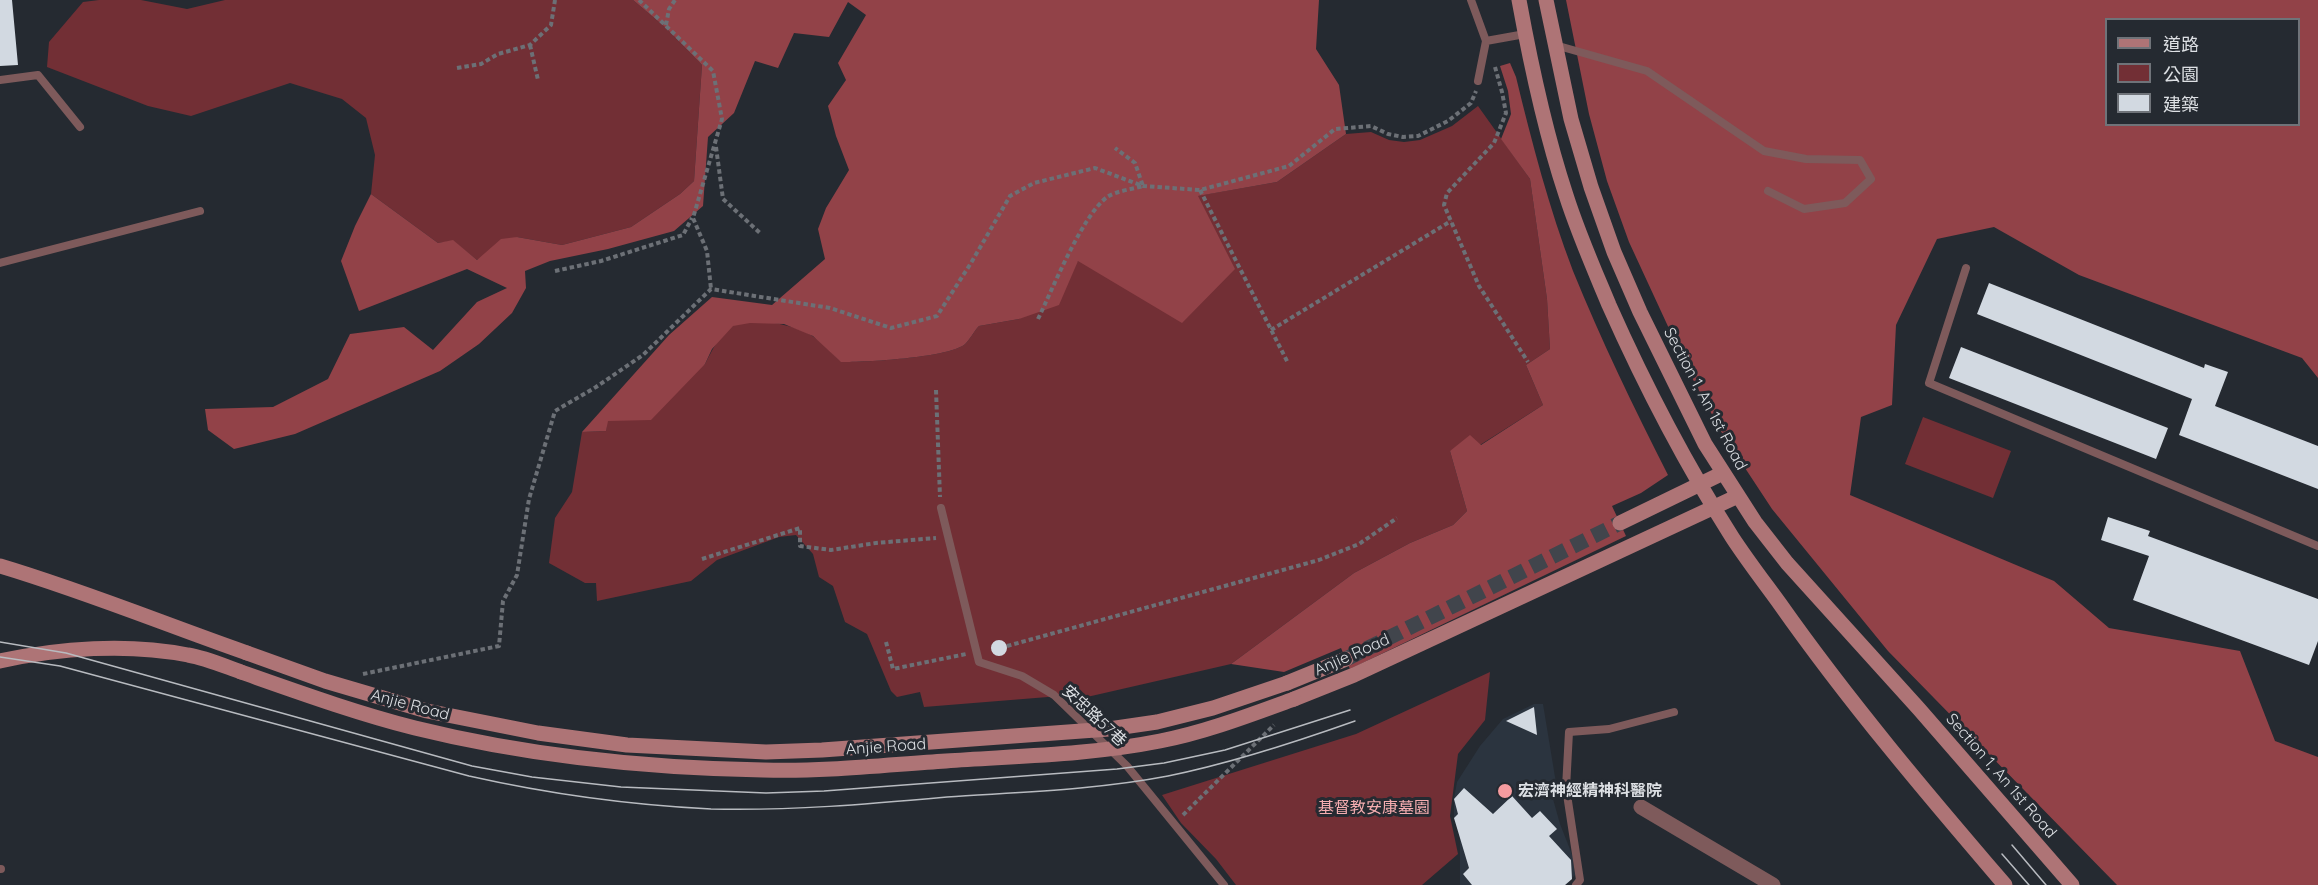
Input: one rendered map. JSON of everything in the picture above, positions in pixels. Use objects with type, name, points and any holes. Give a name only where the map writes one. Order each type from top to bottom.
[{"type":"street","points":[[1519,0],[1533,72],[1566,195],[1591,262],[1650,393],[1733,539],[1821,662],[1914,780],[2005,885]]},
{"type":"street","name":"Section 1, An 1st Road","points":[[1546,0],[1559,66],[1591,187],[1614,252],[1673,382],[1705,444],[1767,538],[1820,603],[1919,709],[2072,885]]},
{"type":"street","points":[[1533,72],[1559,66]]},
{"type":"street","points":[[1620,524],[1723,473]]},
{"type":"street","name":"Anjie Road","points":[[0,661],[67,650],[154,651],[189,655],[322,700],[416,728],[535,752],[627,763],[766,771],[1112,748],[1160,741],[1219,726],[1354,675],[1738,496]]},
{"type":"street","name":"Anjie Road","points":[[0,566],[63,585],[325,681],[427,711],[538,733],[627,745],[766,752],[856,748],[1109,729],[1157,723],[1213,708],[1287,683],[1346,659]]},
{"type":"street","points":[[1641,807],[1773,885]]},
{"type":"lane","points":[[1471,0],[1486,41],[1478,81]]},
{"type":"lane","points":[[1486,41],[1525,34]]},
{"type":"lane","points":[[1555,45],[1647,71],[1764,151],[1806,159],[1860,160],[1871,179],[1845,203],[1804,209],[1768,191]]},
{"type":"lane","points":[[0,80],[38,75],[80,127]]},
{"type":"lane","points":[[0,263],[200,211]]},
{"type":"lane","points":[[1966,268],[1929,383],[2318,546]]},
{"type":"lane","points":[[940,508],[977,652]]},
{"type":"lane","name":"安忠路57巷","points":[[977,652],[979,662],[1022,675],[1054,695],[1127,766],[1224,885]]},
{"type":"lane","points":[[1589,885],[1578,883],[1566,788],[1569,732],[1610,729],[1674,712]]},
{"type":"path","points":[[457,68],[481,64],[498,54],[530,45],[551,24],[555,0]]},
{"type":"path","points":[[555,271],[601,261],[683,236],[693,218],[722,119],[713,71],[639,0]]},
{"type":"path","points":[[666,25],[669,9],[675,0]]},
{"type":"path","points":[[1486,41],[1506,113],[1494,143],[1447,193],[1444,205],[1479,286],[1528,362]]},
{"type":"path","points":[[530,45],[538,80]]},
{"type":"path","points":[[711,289],[830,308],[891,328],[937,316],[1010,196],[1034,183],[1095,168],[1143,186],[1200,190],[1289,166],[1335,129],[1371,126],[1388,134],[1403,137],[1419,136],[1448,121],[1471,103],[1478,81]]},
{"type":"path","points":[[715,144],[723,199],[760,233]]},
{"type":"path","points":[[1115,148],[1135,163],[1143,186]]},
{"type":"path","points":[[1038,319],[1078,236],[1095,211],[1108,196],[1143,186]]},
{"type":"path","points":[[1200,190],[1288,363]]},
{"type":"path","points":[[693,218],[707,251],[711,289]]},
{"type":"path","points":[[1271,330],[1451,221]]},
{"type":"path","points":[[357,675],[499,646],[503,601],[517,575],[529,499],[555,411],[643,355],[711,289]]},
{"type":"path","points":[[936,390],[940,508]]},
{"type":"path","points":[[1007,646],[1320,560],[1359,544],[1397,518]]},
{"type":"path","points":[[702,559],[800,528],[800,546],[831,550],[876,543],[948,537]]},
{"type":"path","points":[[886,642],[893,669],[977,652]]},
{"type":"path","points":[[1174,824],[1274,725]]},
{"type":"shaded area","points":[[633,0],[1319,0],[1316,49],[1339,85],[1346,134],[1277,182],[1198,196],[1235,269],[1182,323],[1078,261],[1059,305],[1019,319],[979,326],[964,345],[940,353],[886,360],[841,362],[813,336],[784,324],[750,323],[733,326],[712,349],[705,364],[651,420],[608,421],[606,431],[582,432],[669,335],[712,297],[772,305],[825,259],[818,229],[826,208],[849,170],[828,106],[846,80],[838,63],[866,15],[848,2],[829,37],[794,33],[778,68],[755,61],[734,113],[708,137],[703,206],[674,231],[608,249],[550,261],[525,271],[526,288],[512,313],[479,344],[440,371],[295,434],[234,449],[208,430],[205,409],[273,407],[328,379],[350,334],[404,327],[433,350],[477,302],[507,288],[467,269],[359,311],[341,261],[371,194],[438,243],[453,240],[477,260],[501,239],[517,237],[562,245],[631,227],[680,194],[694,181],[702,65],[666,28]]},
{"type":"shaded area","points":[[1566,0],[2318,0],[2318,378],[2302,358],[2079,275],[1994,227],[1937,239],[1896,325],[1892,405],[1861,417],[1850,495],[2054,581],[2109,628],[2240,651],[2275,741],[2318,757],[2318,885],[2117,885],[1888,651],[1772,509],[1722,433],[1690,374],[1629,242],[1607,181],[1589,114]]},
{"type":"shaded area","points":[[1510,63],[1516,77],[1549,199],[1573,271],[1618,374],[1668,475],[1641,493],[1612,506],[1626,536],[1350,669],[1341,648],[1284,672],[1231,664],[1354,573],[1410,543],[1453,525],[1467,511],[1450,451],[1470,435],[1481,445],[1543,405],[1526,365],[1550,349],[1547,299],[1530,179],[1501,139],[1511,114],[1508,91],[1500,66]]},
{"type":"shaded area","name":"宏濟神經精神科醫院","points":[[1534,704],[1543,704],[1556,783],[1553,799],[1573,857],[1575,875],[1566,885],[1460,885],[1460,837],[1454,818],[1457,782],[1480,746],[1503,719]]},
{"type":"green space","points":[[141,0],[187,9],[225,0],[633,0],[666,28],[702,65],[694,181],[680,194],[631,227],[562,245],[517,237],[477,260],[453,241],[438,243],[371,194],[375,155],[366,118],[342,99],[290,83],[191,116],[148,106],[47,67],[49,42],[83,2]]},
{"type":"green space","points":[[1478,106],[1530,179],[1547,299],[1550,349],[1526,365],[1543,405],[1480,445],[1450,451],[1467,511],[1453,525],[1410,543],[1354,573],[1231,664],[1087,697],[1048,697],[924,707],[920,692],[897,697],[891,691],[867,634],[845,622],[833,586],[819,577],[813,554],[796,535],[779,537],[717,560],[691,581],[597,601],[596,583],[585,583],[549,563],[555,518],[572,492],[582,432],[606,431],[607,421],[705,364],[720,338],[732,326],[750,321],[786,325],[814,337],[842,362],[905,358],[954,349],[964,345],[979,326],[1019,319],[1078,261],[1197,196],[1277,182],[1346,134],[1371,132],[1389,140],[1404,142],[1420,140],[1452,126]]},
{"type":"green space","points":[[1923,417],[2011,451],[1993,498],[1905,464]]},
{"type":"green space","name":"基督教安康墓園","points":[[1490,672],[1485,720],[1458,754],[1450,816],[1458,854],[1422,885],[1236,885],[1216,859],[1181,823],[1162,795],[1356,734]]},
{"type":"building","points":[[0,0],[12,0],[18,65],[0,66]]},
{"type":"building","points":[[1989,283],[2204,368],[2205,364],[2228,372],[2215,406],[2318,446],[2318,489],[2179,435],[2192,399],[1977,314]]},
{"type":"building","points":[[1961,347],[2168,428],[2156,459],[1949,378]]},
{"type":"building","points":[[2108,517],[2150,531],[2148,536],[2318,599],[2318,641],[2309,665],[2133,600],[2149,556],[2101,540]]},
{"type":"building","points":[[996,640],[1002,640],[1007,648],[1005,654],[996,656],[991,651],[991,645]]},
{"type":"building","points":[[1534,707],[1537,735],[1506,721]]},
{"type":"building","points":[[1464,788],[1493,814],[1512,796],[1532,818],[1540,811],[1557,829],[1549,836],[1571,860],[1572,879],[1565,885],[1472,885],[1463,874],[1469,868],[1454,818],[1458,814],[1454,799]]},
{"type":"tunnel","points":[[1346,659],[1620,523]]},
{"type":"tram line","points":[[0,642],[66,653],[472,766],[532,777],[621,787],[766,793],[824,791],[1117,769],[1164,763],[1225,750],[1350,710]]},
{"type":"tram line","points":[[0,657],[60,666],[469,776],[590,798],[711,809],[829,806],[1058,790],[1141,781],[1239,759],[1355,721]]},
{"type":"tram line","points":[[2012,845],[2046,885]]},
{"type":"tram line","points":[[2002,854],[2029,885]]},
{"type":"place","name":"宏濟神經精神科醫院","points":[[1505,791]]}]
